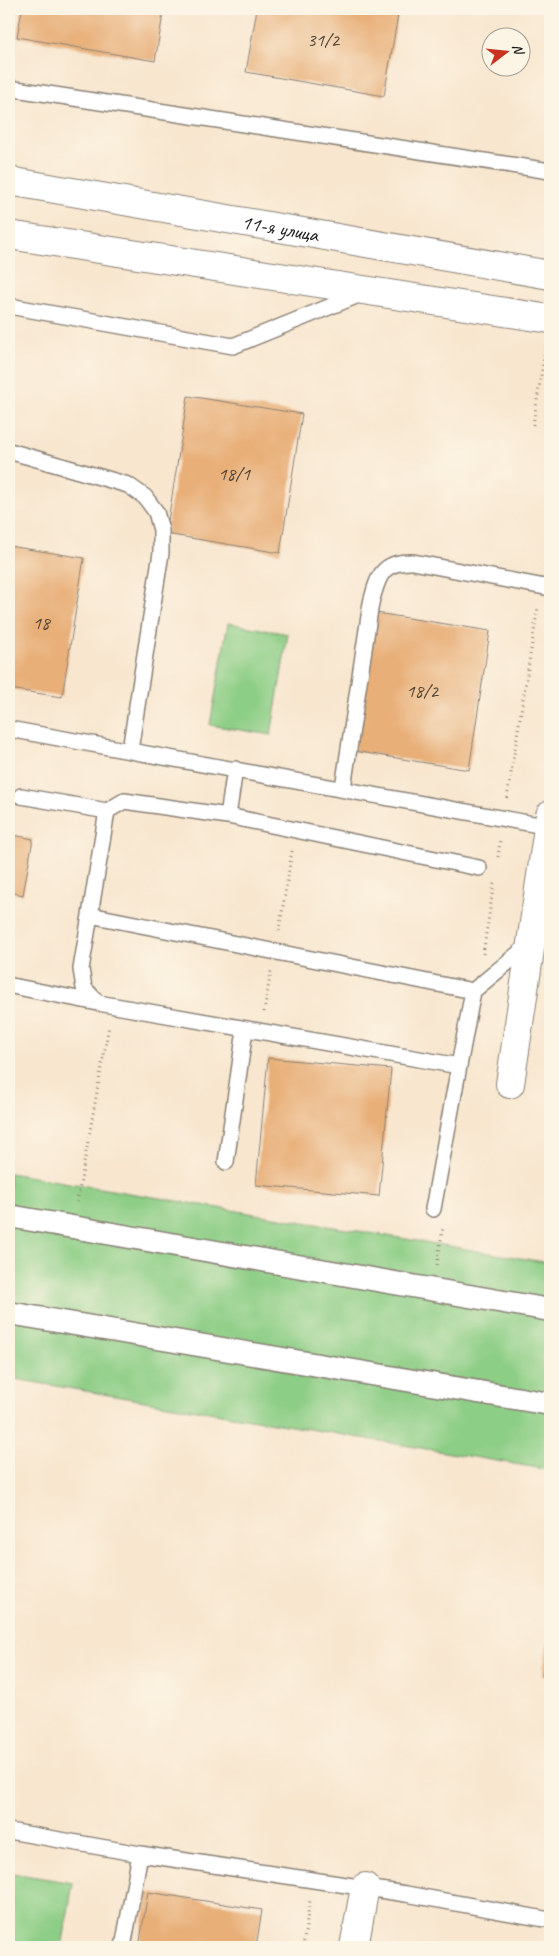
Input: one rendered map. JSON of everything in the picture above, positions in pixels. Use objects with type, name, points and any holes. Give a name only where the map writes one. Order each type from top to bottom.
[{"type":"street","name":"11-я улица","points":[[9,181],[550,275]]},
{"type":"street","points":[[9,235],[369,290],[549,330]]},
{"type":"street","points":[[510,1084],[550,823]]},
{"type":"street","points":[[9,1216],[550,1310]]},
{"type":"street","points":[[9,1313],[550,1404]]},
{"type":"street","points":[[354,1947],[365,1887]]},
{"type":"lane","points":[[9,88],[550,172]]},
{"type":"lane","points":[[9,306],[233,346],[369,290]]},
{"type":"lane","points":[[9,451],[128,486],[145,496],[156,512],[161,530],[161,553],[130,750]]},
{"type":"lane","points":[[343,788],[372,603],[378,579],[386,568],[398,561],[413,562],[546,587]]},
{"type":"lane","points":[[9,728],[503,818],[550,823]]},
{"type":"lane","points":[[228,816],[235,769]]},
{"type":"lane","points":[[22,796],[107,812],[124,801],[228,816],[479,868]]},
{"type":"lane","points":[[105,1004],[84,988],[81,969],[107,812]]},
{"type":"lane","points":[[90,915],[476,988]]},
{"type":"lane","points":[[433,1209],[459,1066],[476,988],[531,943]]},
{"type":"lane","points":[[12,986],[246,1030],[459,1066]]},
{"type":"lane","points":[[226,1162],[246,1030]]},
{"type":"lane","points":[[9,1832],[140,1854],[365,1887],[550,1920]]},
{"type":"lane","points":[[123,1947],[140,1854]]},
{"type":"path","points":[[532,425],[549,330]]},
{"type":"path","points":[[496,867],[503,818],[546,587],[550,534]]},
{"type":"path","points":[[476,988],[495,877]]},
{"type":"path","points":[[73,1228],[105,1004]]},
{"type":"path","points":[[434,1290],[444,1221]]},
{"type":"path","points":[[302,1947],[314,1880]]},
{"type":"green space","points":[[228,623],[288,634],[271,735],[210,725]]},
{"type":"green space","points":[[9,1173],[550,1263],[550,1470],[9,1378]]},
{"type":"green space","points":[[12,1873],[73,1883],[62,1947],[9,1947],[9,1893]]},
{"type":"building","points":[[22,9],[164,9],[155,61],[17,37]]},
{"type":"building","points":[[257,9],[399,9],[384,96],[246,72]]},
{"type":"building","points":[[188,396],[302,414],[280,553],[166,534]]},
{"type":"building","points":[[9,546],[84,558],[62,697],[9,689]]},
{"type":"building","points":[[376,613],[490,631],[469,770],[354,751]]},
{"type":"building","points":[[9,834],[33,839],[23,895],[9,892]]},
{"type":"building","points":[[268,1058],[391,1069],[379,1196],[256,1185]]},
{"type":"building","points":[[550,1633],[550,1678],[542,1676]]},
{"type":"building","points":[[148,1892],[262,1910],[256,1947],[139,1947]]}]
